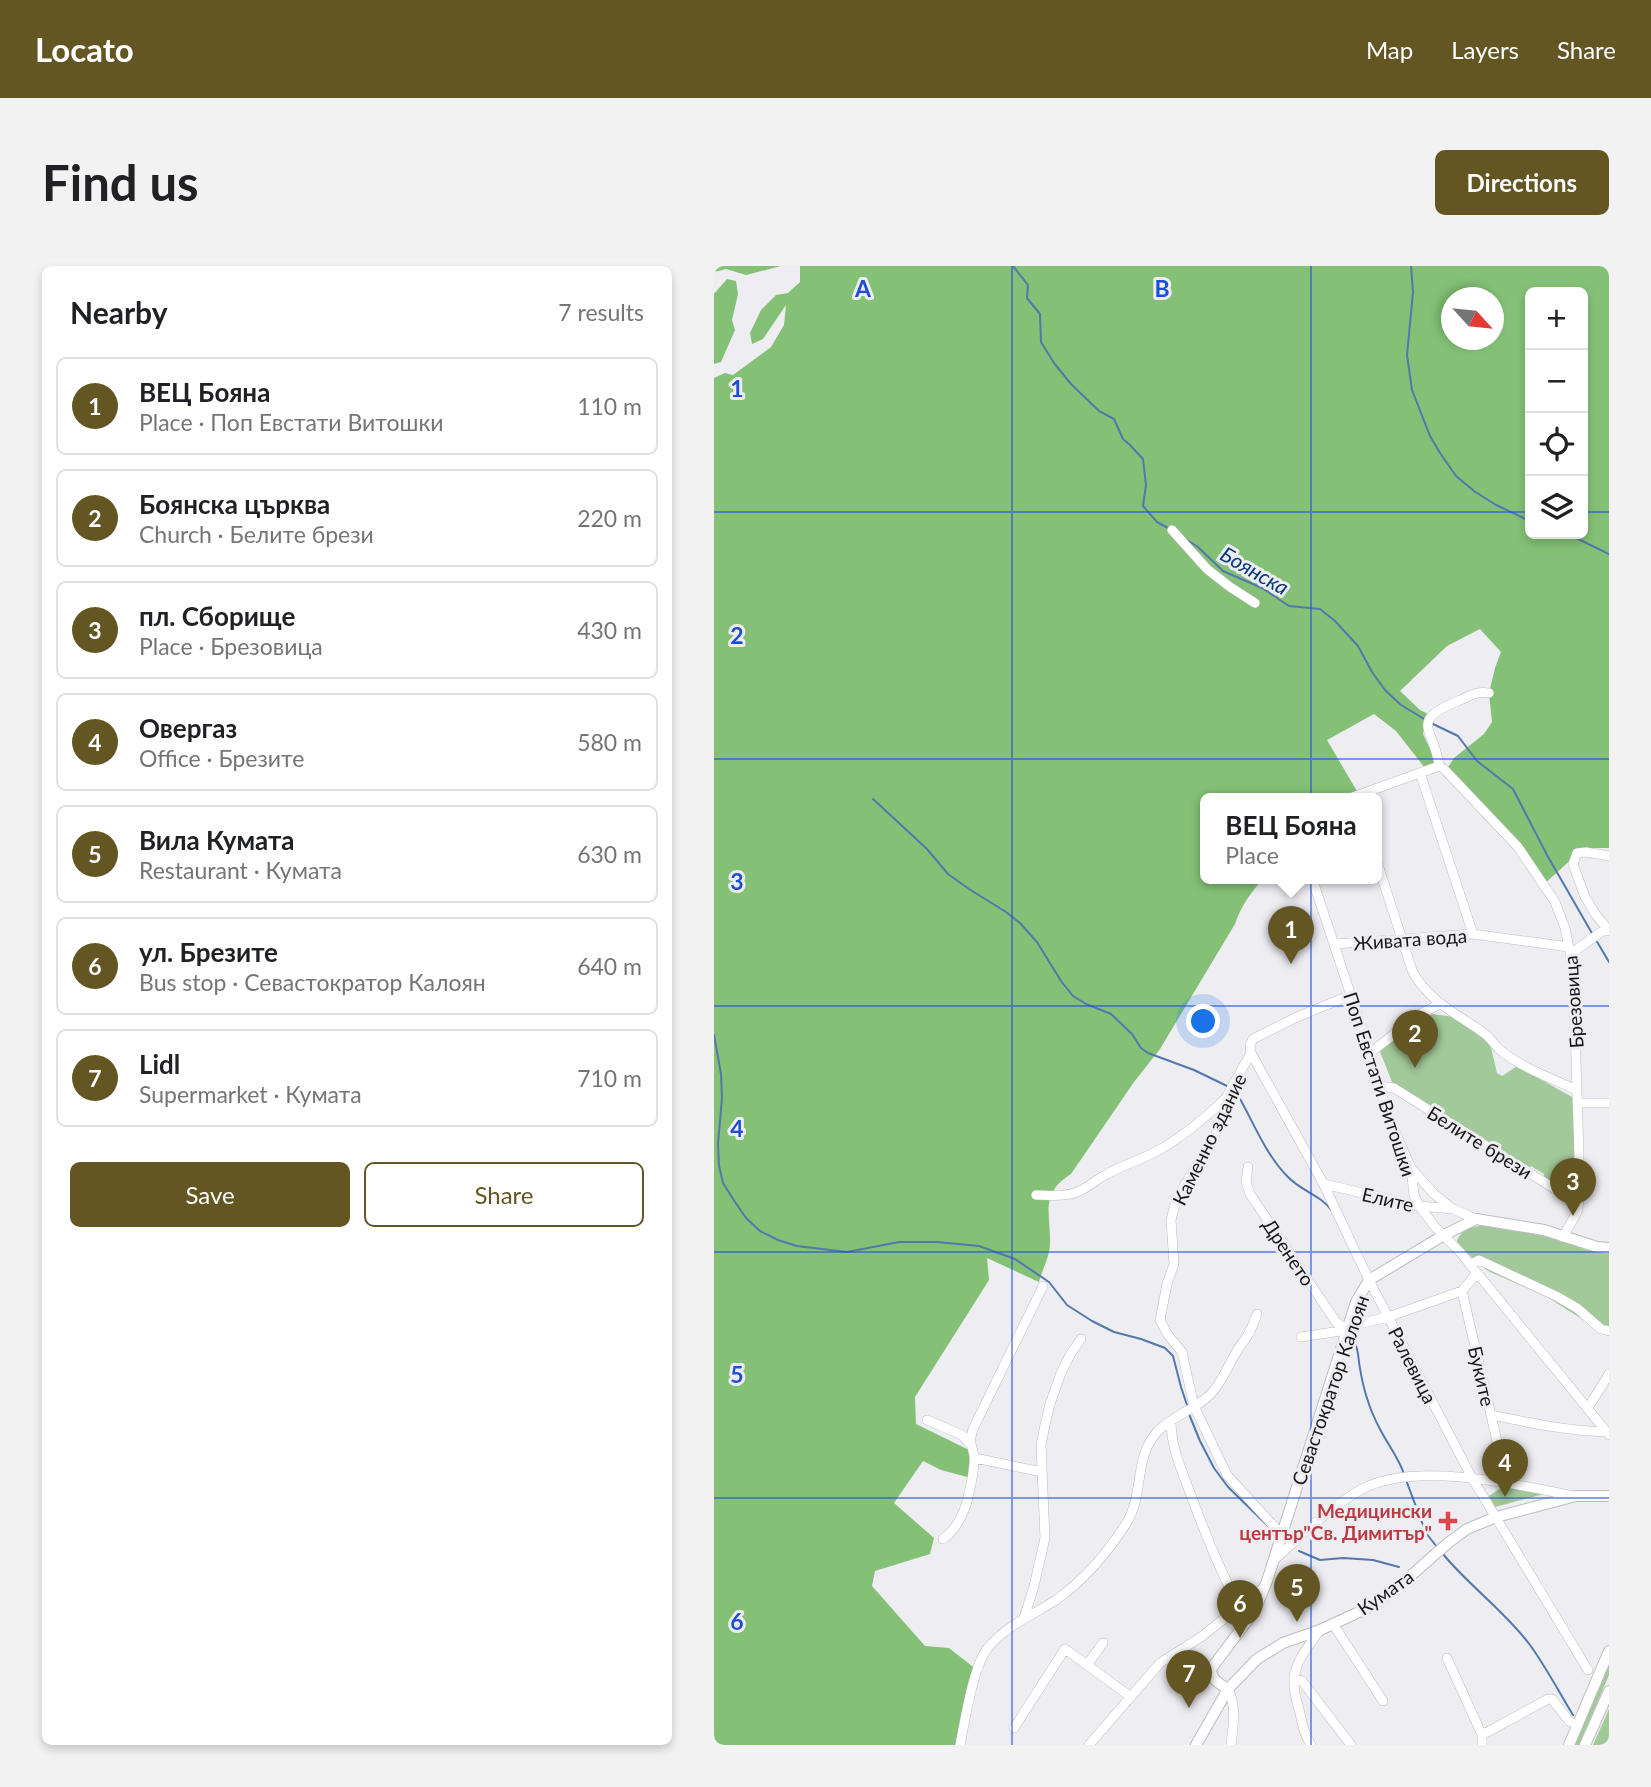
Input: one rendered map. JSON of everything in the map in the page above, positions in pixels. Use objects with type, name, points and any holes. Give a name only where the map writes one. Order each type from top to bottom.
[{"type":"main road","name":"Севастократор Калоян","points":[[1228,1689],[1214,1678],[1211,1669],[1250,1617],[1265,1587],[1356,1302],[1369,1280],[1476,1219]]},
{"type":"main road","points":[[1476,1219],[1544,1230],[1609,1248]]},
{"type":"main road","name":"Кумата","points":[[1196,1745],[1228,1689],[1257,1660],[1283,1643],[1320,1630],[1370,1607],[1467,1529],[1496,1517],[1576,1496],[1609,1496]]},
{"type":"main road","points":[[1569,1745],[1609,1651]]},
{"type":"main road","points":[[1585,1745],[1609,1691]]},
{"type":"street","points":[[1172,530],[1207,569],[1255,603]]},
{"type":"street","points":[[1364,793],[1439,766],[1437,750],[1428,732],[1433,713],[1479,691],[1489,693]]},
{"type":"street","name":"Брезовица","points":[[1439,766],[1518,848],[1555,902],[1565,928],[1573,967],[1579,1202],[1577,1212],[1563,1237]]},
{"type":"street","points":[[1420,773],[1473,934]]},
{"type":"street","points":[[1573,967],[1576,950],[1608,929],[1585,897],[1573,864],[1577,853],[1609,856]]},
{"type":"street","points":[[1382,877],[1416,978],[1440,1004],[1489,1036],[1498,1049],[1577,1090]]},
{"type":"street","name":"Поп Евстати Витошки","points":[[1314,884],[1381,1086],[1387,1113],[1411,1168],[1414,1195],[1419,1206],[1608,1434]]},
{"type":"street","name":"Живата вода","points":[[1335,944],[1473,934],[1569,947]]},
{"type":"street","name":"Каменно здание","points":[[1194,1406],[1182,1352],[1160,1320],[1167,1283],[1174,1264],[1172,1214],[1180,1193],[1216,1133],[1227,1096],[1251,1053],[1250,1045],[1255,1038],[1351,995]]},
{"type":"street","points":[[1370,1053],[1420,1014],[1440,1004]]},
{"type":"street","name":"Ралевица","points":[[1251,1053],[1324,1184],[1369,1280],[1472,1478],[1588,1670]]},
{"type":"street","name":"Белите брези","points":[[1381,1086],[1401,1092],[1570,1199],[1579,1202]]},
{"type":"street","points":[[1036,1195],[1056,1196],[1081,1191],[1101,1177],[1156,1152],[1200,1123],[1227,1096]]},
{"type":"street","points":[[1578,1103],[1609,1103]]},
{"type":"street","name":"Дренето","points":[[1248,1167],[1246,1182],[1250,1194],[1336,1322],[1347,1330]]},
{"type":"street","points":[[1411,1168],[1434,1194],[1453,1209],[1476,1219]]},
{"type":"street","name":"Елите","points":[[1324,1184],[1419,1206],[1453,1209]]},
{"type":"street","points":[[1470,1265],[1479,1260],[1556,1296],[1577,1308],[1601,1329],[1609,1331]]},
{"type":"street","points":[[1301,1337],[1347,1330],[1354,1325],[1388,1317],[1462,1291],[1477,1273]]},
{"type":"street","points":[[970,1444],[973,1429],[1043,1286]]},
{"type":"street","name":"Буките","points":[[1462,1291],[1507,1484]]},
{"type":"street","points":[[960,1745],[981,1659],[987,1649],[1024,1618],[1058,1598],[1080,1580],[1100,1558],[1127,1522],[1135,1504],[1144,1455],[1157,1432],[1205,1399],[1216,1387],[1247,1337],[1257,1314]]},
{"type":"street","points":[[1024,1618],[1045,1535],[1041,1445],[1050,1405],[1070,1355],[1081,1339]]},
{"type":"street","points":[[1588,1408],[1609,1374]]},
{"type":"street","points":[[1194,1406],[1227,1475],[1282,1534]]},
{"type":"street","points":[[1491,1415],[1547,1427],[1608,1434]]},
{"type":"street","points":[[927,1420],[962,1435],[970,1444],[975,1458],[965,1508],[952,1531],[943,1539]]},
{"type":"street","points":[[1171,1420],[1181,1472],[1240,1608]]},
{"type":"street","points":[[975,1458],[1042,1472]]},
{"type":"street","points":[[1274,1559],[1341,1502],[1365,1488],[1404,1476],[1472,1478],[1576,1496]]},
{"type":"street","points":[[1089,1745],[1160,1663],[1201,1637],[1265,1587]]},
{"type":"street","points":[[1333,1624],[1383,1701]]},
{"type":"street","points":[[1311,1745],[1301,1720],[1294,1678],[1303,1654],[1320,1630]]},
{"type":"street","points":[[1087,1665],[1103,1643]]},
{"type":"street","points":[[1014,1728],[1065,1649],[1131,1697]]},
{"type":"street","points":[[1447,1658],[1482,1740],[1548,1699],[1552,1699],[1569,1721],[1577,1725]]},
{"type":"street","points":[[1294,1678],[1302,1681],[1351,1745]]},
{"type":"street","points":[[1228,1689],[1233,1698],[1234,1709],[1231,1745]]},
{"type":"green space","points":[[714,266],[781,266],[746,275],[726,269],[714,272]]},
{"type":"green space","points":[[800,266],[1609,266],[1609,848],[1584,848],[1543,885],[1518,847],[1444,769],[1484,734],[1492,722],[1489,693],[1501,652],[1480,629],[1447,646],[1400,691],[1428,714],[1423,734],[1436,762],[1425,768],[1396,731],[1374,714],[1327,740],[1358,793],[1200,793],[1200,884],[1259,884],[1243,905],[1235,924],[1160,1049],[1071,1174],[1054,1189],[1049,1205],[1050,1249],[1039,1282],[987,1258],[989,1280],[915,1397],[916,1424],[969,1450],[971,1478],[941,1470],[923,1461],[894,1503],[934,1538],[930,1554],[875,1571],[872,1586],[925,1646],[949,1648],[977,1670],[960,1745],[714,1745],[714,378],[725,373],[733,375],[771,347],[784,325],[786,305],[763,339],[752,344],[750,333],[761,310],[776,295],[788,293],[800,282]]},
{"type":"green space","points":[[727,279],[736,281],[738,294],[732,320],[735,330],[721,362],[714,364],[714,294]]},
{"type":"green space","points":[[1433,1014],[1454,1017],[1489,1039],[1497,1073],[1502,1076],[1517,1066],[1572,1097],[1576,1182],[1568,1179],[1555,1185],[1544,1177],[1544,1174],[1531,1166],[1529,1168],[1392,1082],[1379,1049],[1422,1018]]},
{"type":"green space","points":[[1492,1225],[1565,1241],[1586,1250],[1609,1251],[1609,1335],[1547,1297],[1488,1271],[1459,1246],[1457,1241],[1463,1232]]},
{"type":"green space","points":[[1502,1487],[1544,1494],[1495,1507],[1489,1496]]},
{"type":"green space","points":[[1609,1665],[1609,1675],[1579,1745],[1575,1745]]},
{"type":"green space","points":[[1609,1709],[1609,1745],[1593,1745]]},
{"type":"waterway","name":"Боянска","points":[[1013,266],[1028,285],[1027,298],[1040,314],[1041,342],[1071,384],[1099,411],[1114,419],[1123,439],[1143,459],[1146,485],[1143,506],[1157,522],[1168,528]]},
{"type":"waterway","points":[[1411,266],[1413,292],[1407,355],[1412,390],[1430,436],[1456,476],[1496,505],[1525,519]]},
{"type":"waterway","points":[[1578,539],[1609,554]]},
{"type":"waterway","name":"Боянска","points":[[1187,540],[1223,571],[1262,588],[1289,606],[1320,609],[1358,646],[1385,690],[1401,705],[1426,720]]},
{"type":"waterway","name":"Боянска","points":[[1431,723],[1458,736],[1477,761],[1513,789],[1593,935]]},
{"type":"waterway","points":[[873,799],[927,849],[948,874],[1020,923],[1037,942],[1073,996],[1111,1014],[1148,1053],[1227,1086]]},
{"type":"waterway","name":"Боянска","points":[[1596,940],[1609,962]]},
{"type":"waterway","points":[[714,1035],[722,1098],[719,1166],[723,1183],[746,1218],[760,1231],[797,1246],[847,1252],[899,1242],[937,1242],[979,1246],[1015,1259],[1049,1282],[1067,1305],[1092,1321],[1114,1332],[1165,1348],[1173,1356],[1187,1405]]},
{"type":"waterway","points":[[1236,1092],[1265,1147],[1280,1168],[1293,1182],[1332,1211]]},
{"type":"waterway","points":[[1354,1333],[1368,1403],[1404,1474]]},
{"type":"waterway","points":[[1189,1414],[1214,1468],[1228,1487],[1272,1530]]},
{"type":"waterway","points":[[1406,1480],[1426,1533],[1437,1547]]},
{"type":"waterway","points":[[1299,1551],[1320,1560],[1373,1560],[1399,1567]]},
{"type":"waterway","points":[[1443,1554],[1530,1645],[1573,1715]]},
{"type":"place","name":"ВЕЦ Бояна","points":[[1291,964]]},
{"type":"place","name":"Боянска църква","points":[[1415,1068]]},
{"type":"place","name":"пл. Сборище","points":[[1573,1216]]},
{"type":"place","name":"Овергаз","points":[[1505,1497]]},
{"type":"place","name":"Медицински център\"Св. Димитър\"","points":[[1448,1521]]},
{"type":"place","name":"Вила Кумата","points":[[1297,1622]]},
{"type":"place","name":"ул. Брезите","points":[[1240,1638]]},
{"type":"place","name":"Lidl","points":[[1189,1708]]}]
